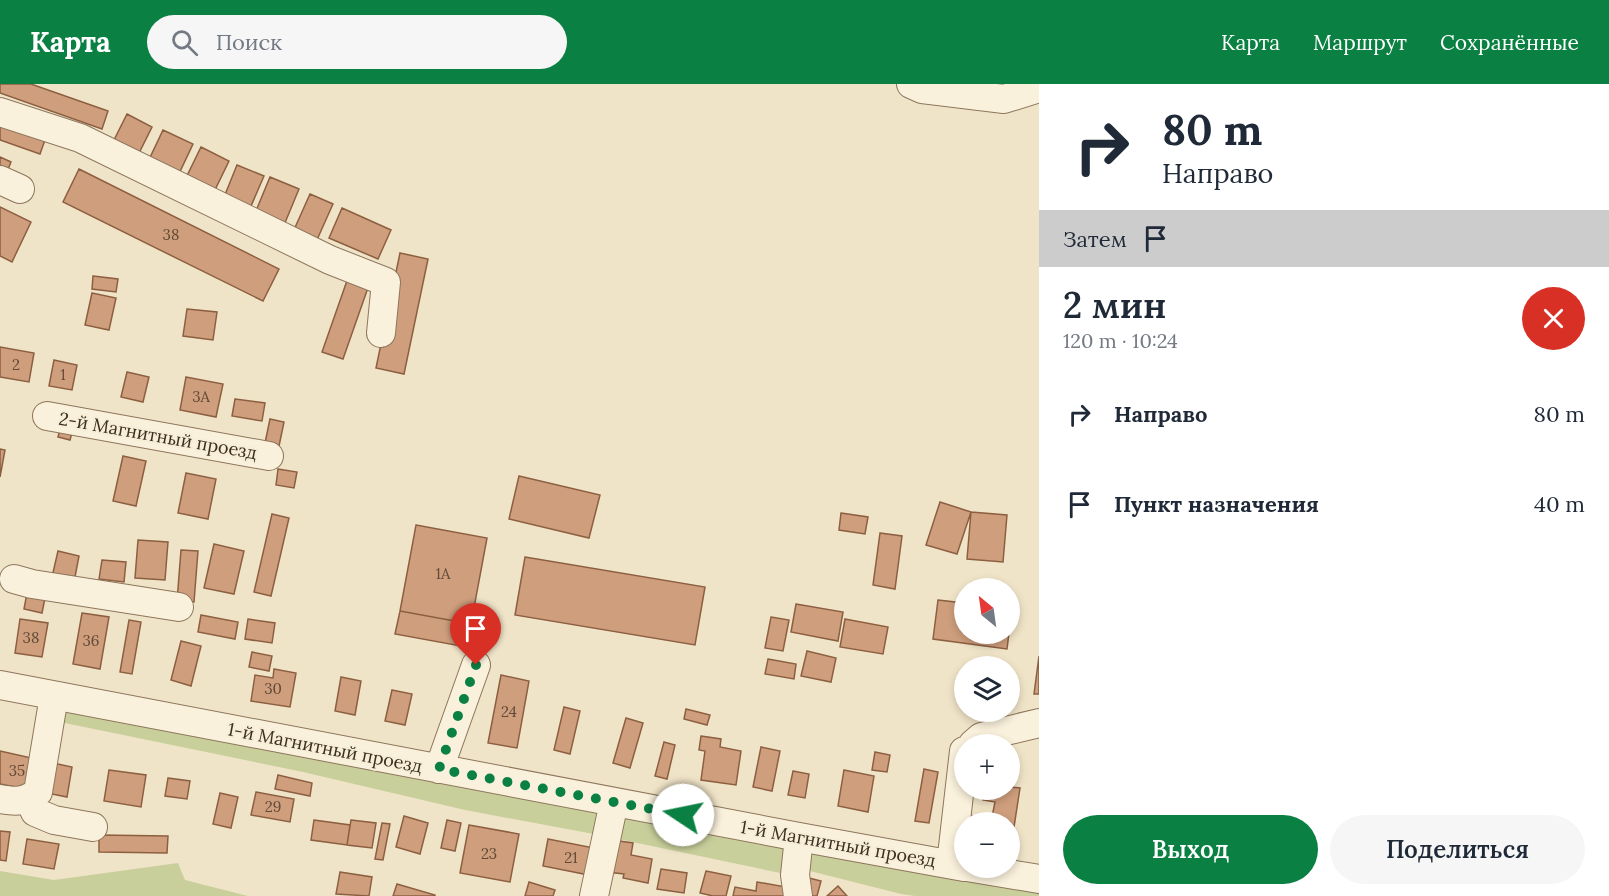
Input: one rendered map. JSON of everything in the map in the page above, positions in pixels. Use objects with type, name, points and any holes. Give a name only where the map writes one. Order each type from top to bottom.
[{"type":"street","points":[[911,84],[922,89],[1004,99],[1039,88]]},
{"type":"street","points":[[0,112],[80,138],[330,260],[386,282],[381,333]]},
{"type":"street","name":"2-й Магнитный проезд","points":[[47,416],[269,456]]},
{"type":"street","points":[[14,579],[32,585],[179,607]]},
{"type":"street","points":[[439,769],[476,665]]},
{"type":"street","name":"1-й Магнитный проезд","points":[[0,685],[954,865]]},
{"type":"street","points":[[0,799],[18,802],[29,799],[38,792],[54,696]]},
{"type":"street","points":[[993,734],[1039,723]]},
{"type":"street","points":[[29,799],[35,812],[54,820],[93,827]]},
{"type":"street","points":[[594,896],[614,802]]},
{"type":"street","points":[[798,896],[795,876],[799,837]]},
{"type":"street","name":"1-й Магнитный проезд","points":[[1020,876],[1039,879]]},
{"type":"green space","points":[[59,709],[791,843],[790,875],[465,810],[303,772],[55,721]]},
{"type":"green space","points":[[802,852],[954,874],[954,878],[983,878],[1039,886],[1039,896],[915,896],[810,871],[799,876]]},
{"type":"green space","points":[[178,863],[185,880],[248,896],[0,896],[0,871],[54,880]]},
{"type":"building","points":[[0,84],[31,84],[108,111],[102,129],[0,93]]},
{"type":"building","points":[[127,114],[152,127],[134,163],[109,150]]},
{"type":"building","points":[[0,121],[46,137],[40,154],[0,140]]},
{"type":"building","points":[[163,130],[193,144],[176,180],[146,166]]},
{"type":"building","points":[[201,147],[229,161],[211,198],[183,184]]},
{"type":"building","points":[[0,157],[11,162],[7,172],[0,169]]},
{"type":"building","points":[[237,165],[264,176],[248,213],[222,202]]},
{"type":"building","points":[[79,169],[279,269],[263,301],[63,202]]},
{"type":"building","points":[[270,177],[299,189],[282,230],[253,218]]},
{"type":"building","points":[[310,194],[333,204],[316,242],[293,232]]},
{"type":"building","points":[[0,207],[31,222],[12,262],[0,256]]},
{"type":"building","points":[[342,208],[391,230],[378,259],[329,238]]},
{"type":"building","points":[[400,253],[428,259],[404,374],[376,368]]},
{"type":"building","points":[[349,275],[370,282],[343,359],[322,352]]},
{"type":"building","points":[[93,276],[118,279],[116,292],[92,289]]},
{"type":"building","points":[[92,293],[116,298],[109,330],[85,325]]},
{"type":"building","points":[[187,309],[217,312],[213,340],[183,336]]},
{"type":"building","points":[[0,347],[34,353],[29,382],[0,377]]},
{"type":"building","points":[[54,360],[77,365],[72,390],[49,386]]},
{"type":"building","points":[[127,372],[149,377],[143,402],[121,397]]},
{"type":"building","points":[[186,377],[223,384],[216,417],[180,410]]},
{"type":"building","points":[[235,399],[265,403],[262,421],[232,416]]},
{"type":"building","points":[[270,419],[284,422],[279,446],[265,443]]},
{"type":"building","points":[[61,426],[73,429],[70,440],[58,437]]},
{"type":"building","points":[[0,449],[5,450],[0,477]]},
{"type":"building","points":[[123,456],[146,461],[136,506],[113,501]]},
{"type":"building","points":[[278,469],[297,472],[294,488],[276,485]]},
{"type":"building","points":[[186,473],[216,479],[208,519],[178,513]]},
{"type":"building","points":[[519,476],[600,495],[589,538],[509,519]]},
{"type":"building","points":[[940,502],[971,512],[957,554],[926,545]]},
{"type":"building","points":[[971,512],[1007,515],[1003,562],[967,559]]},
{"type":"building","points":[[841,513],[868,517],[865,534],[839,530]]},
{"type":"building","points":[[272,514],[289,518],[271,596],[254,592]]},
{"type":"building","points":[[416,525],[487,538],[471,624],[400,611]]},
{"type":"building","points":[[880,533],[902,536],[895,589],[873,585]]},
{"type":"building","points":[[138,540],[168,542],[165,580],[135,578]]},
{"type":"building","points":[[214,544],[244,551],[234,594],[204,588]]},
{"type":"building","points":[[181,550],[198,551],[194,602],[177,601]]},
{"type":"building","points":[[58,551],[79,556],[74,582],[52,577]]},
{"type":"building","points":[[525,557],[705,587],[695,645],[515,615]]},
{"type":"building","points":[[102,560],[126,562],[124,582],[99,579]]},
{"type":"building","points":[[27,593],[45,598],[42,613],[24,609]]},
{"type":"building","points":[[938,600],[954,602],[954,642],[933,639]]},
{"type":"building","points":[[796,604],[843,612],[838,641],[791,632]]},
{"type":"building","points":[[400,611],[471,624],[466,647],[395,634]]},
{"type":"building","points":[[82,613],[109,617],[100,669],[73,664]]},
{"type":"building","points":[[201,615],[238,622],[235,639],[198,632]]},
{"type":"building","points":[[771,617],[789,620],[783,651],[765,648]]},
{"type":"building","points":[[20,619],[48,623],[42,657],[15,653]]},
{"type":"building","points":[[248,619],[275,623],[272,643],[245,639]]},
{"type":"building","points":[[845,619],[888,627],[883,654],[840,647]]},
{"type":"building","points":[[129,620],[141,622],[132,674],[120,672]]},
{"type":"building","points":[[181,641],[201,646],[191,686],[171,680]]},
{"type":"building","points":[[970,644],[1008,644],[1007,649]]},
{"type":"building","points":[[807,651],[836,658],[831,682],[801,676]]},
{"type":"building","points":[[252,652],[272,656],[269,671],[249,667]]},
{"type":"building","points":[[1039,656],[1039,694],[1034,694]]},
{"type":"building","points":[[768,659],[796,664],[794,679],[765,674]]},
{"type":"building","points":[[274,669],[296,673],[290,707],[251,701],[255,675],[273,678]]},
{"type":"building","points":[[501,675],[529,681],[517,748],[488,743]]},
{"type":"building","points":[[341,677],[361,681],[355,715],[335,711]]},
{"type":"building","points":[[392,690],[412,694],[405,725],[385,721]]},
{"type":"building","points":[[564,707],[580,711],[570,754],[554,750]]},
{"type":"building","points":[[686,709],[710,715],[707,725],[684,719]]},
{"type":"building","points":[[626,718],[643,723],[630,768],[613,763]]},
{"type":"building","points":[[701,736],[721,739],[720,747],[741,751],[736,785],[701,780],[705,751],[699,750]]},
{"type":"building","points":[[664,742],[675,745],[667,779],[655,776]]},
{"type":"building","points":[[761,747],[780,751],[772,791],[753,787]]},
{"type":"building","points":[[0,751],[36,759],[30,790],[0,784]]},
{"type":"building","points":[[875,752],[890,755],[887,772],[872,770]]},
{"type":"building","points":[[53,763],[72,767],[67,797],[47,793]]},
{"type":"building","points":[[924,769],[938,772],[929,823],[915,821]]},
{"type":"building","points":[[109,770],[146,775],[141,807],[104,801]]},
{"type":"building","points":[[844,770],[874,776],[868,812],[838,806]]},
{"type":"building","points":[[793,771],[809,774],[805,798],[788,795]]},
{"type":"building","points":[[278,775],[312,783],[310,796],[275,789]]},
{"type":"building","points":[[168,778],[190,781],[187,799],[165,796]]},
{"type":"building","points":[[256,792],[294,799],[290,822],[251,815]]},
{"type":"building","points":[[220,793],[238,797],[231,828],[213,824]]},
{"type":"building","points":[[983,800],[1018,800],[1016,812],[993,812],[995,802]]},
{"type":"building","points":[[404,816],[428,823],[420,854],[396,847]]},
{"type":"building","points":[[314,820],[350,825],[347,845],[311,840]]},
{"type":"building","points":[[351,820],[376,823],[372,848],[347,845]]},
{"type":"building","points":[[447,820],[461,823],[455,851],[441,848]]},
{"type":"building","points":[[382,823],[390,824],[383,860],[375,859]]},
{"type":"building","points":[[469,825],[519,834],[510,882],[460,873]]},
{"type":"building","points":[[0,831],[10,832],[6,861],[0,860]]},
{"type":"building","points":[[99,835],[168,836],[167,853],[99,852]]},
{"type":"building","points":[[27,839],[59,844],[54,869],[23,864]]},
{"type":"building","points":[[548,839],[599,849],[594,876],[543,866]]},
{"type":"building","points":[[612,840],[633,843],[631,855],[652,859],[648,883],[623,878],[624,874],[607,872]]},
{"type":"building","points":[[661,869],[687,873],[684,893],[657,889]]},
{"type":"building","points":[[706,871],[731,876],[726,896],[700,893]]},
{"type":"building","points":[[340,872],[372,877],[369,896],[336,894]]},
{"type":"building","points":[[809,878],[821,881],[817,896],[804,896]]},
{"type":"building","points":[[529,882],[555,890],[553,896],[525,896]]},
{"type":"building","points":[[757,882],[786,887],[784,896],[733,896],[735,887],[756,891]]},
{"type":"building","points":[[397,884],[435,895],[435,896],[393,896]]},
{"type":"building","points":[[838,886],[847,896],[827,896]]},
{"type":"route","points":[[476,665],[439,769],[683,815]]}]
